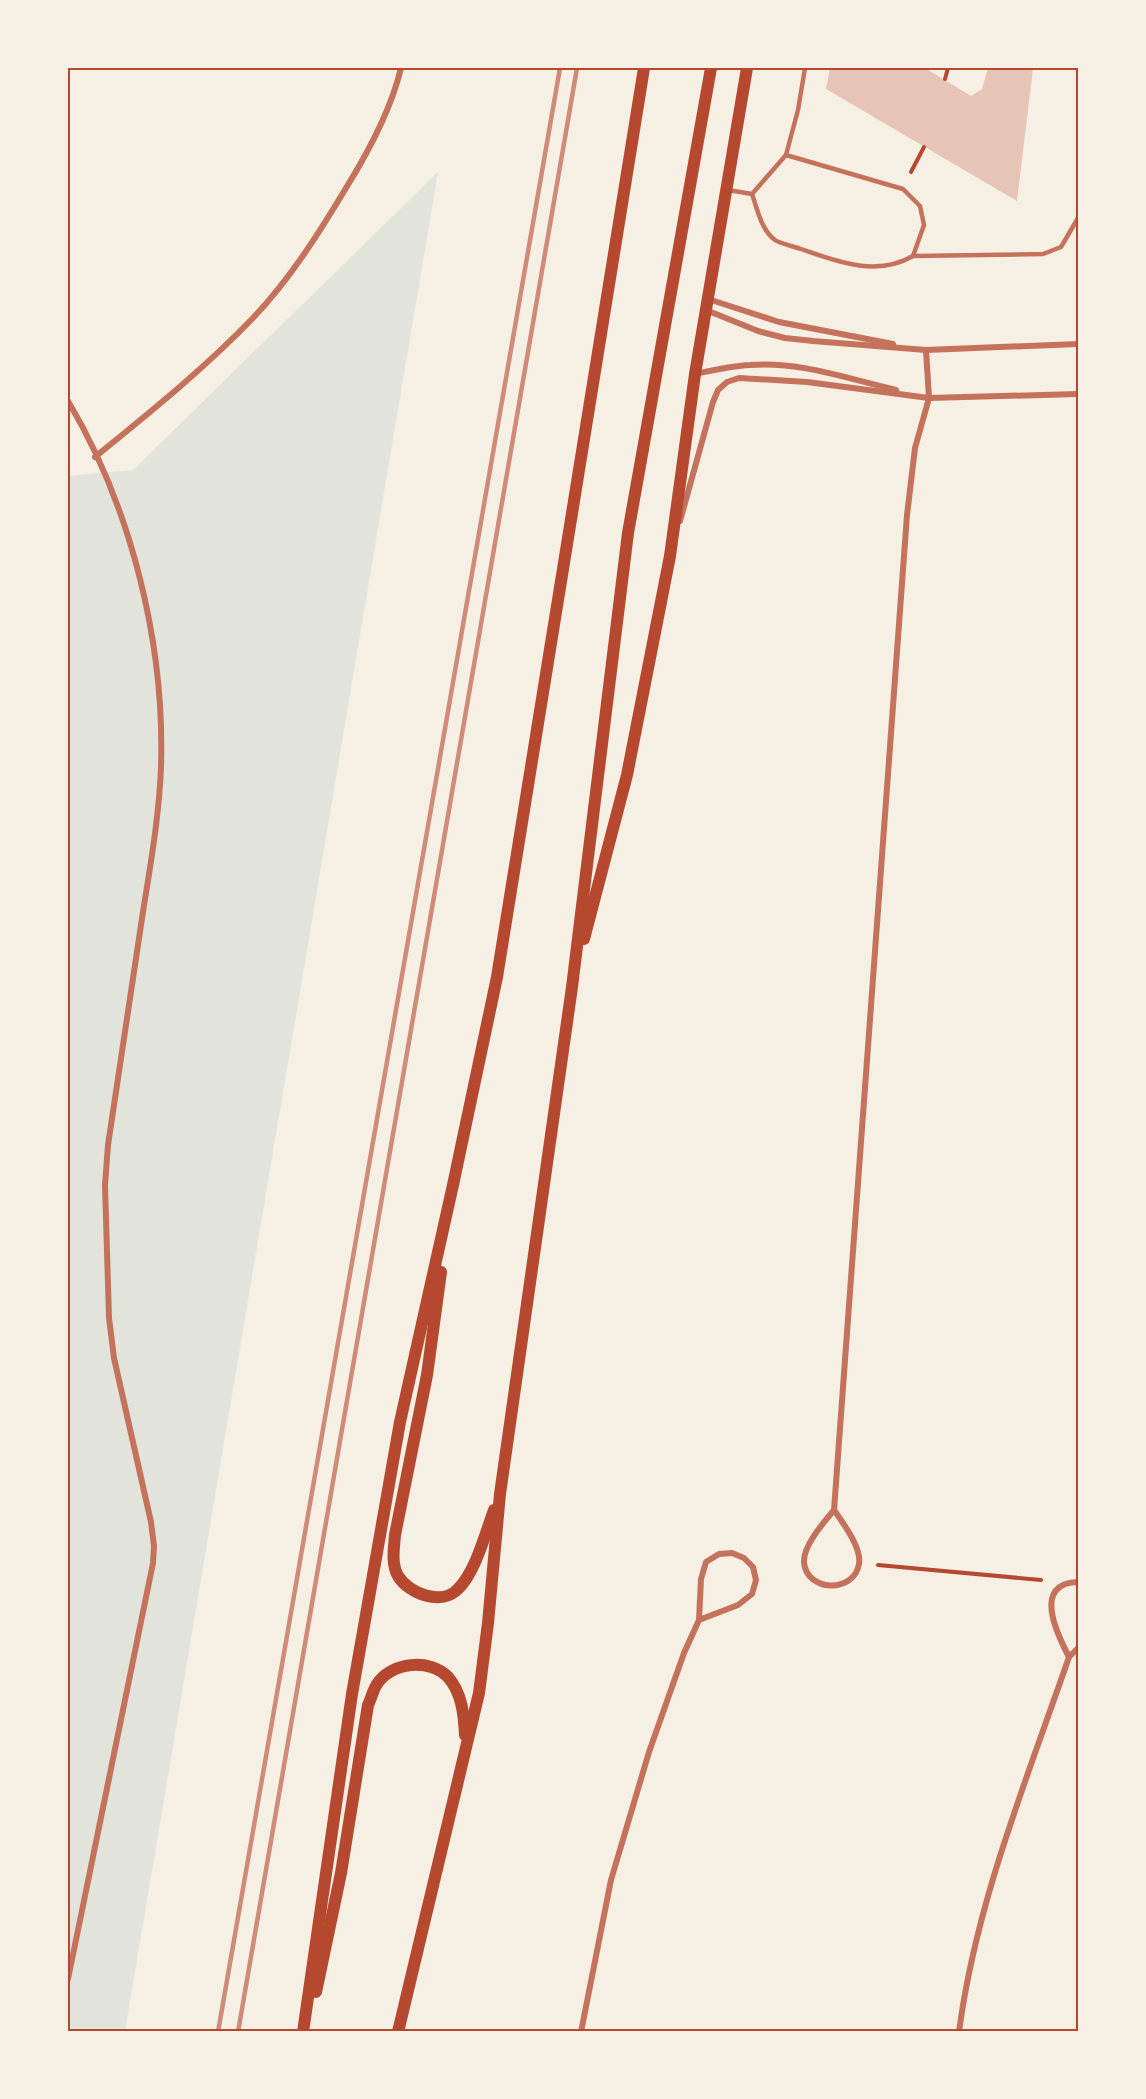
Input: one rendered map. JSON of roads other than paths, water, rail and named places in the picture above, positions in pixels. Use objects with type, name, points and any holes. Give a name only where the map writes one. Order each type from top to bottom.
[{"type":"main road","points":[[303,2031],[352,1694],[379,1536],[400,1422],[497,976],[644,68]]},
{"type":"main road","points":[[398,2031],[479,1693],[500,1494],[572,987],[628,533],[711,68]]},
{"type":"main road","points":[[572,987],[627,775],[670,556],[695,374],[747,68]]},
{"type":"main road","points":[[453,1185],[427,1374],[395,1535],[393,1558],[398,1576],[412,1591],[438,1598],[456,1592],[469,1577],[500,1494]]},
{"type":"main road","points":[[308,2031],[341,1873],[368,1706],[376,1684],[386,1674],[400,1666],[419,1665],[436,1668],[448,1677],[458,1694],[464,1713],[466,1748]]},
{"type":"street","points":[[95,457],[171,394],[245,326],[290,274],[327,221],[362,162],[387,108],[401,68]]},
{"type":"street","points":[[707,305],[779,322],[926,350]]},
{"type":"street","points":[[707,305],[758,331],[785,338],[926,350],[1078,344]]},
{"type":"street","points":[[834,1510],[851,1537],[860,1563],[854,1577],[843,1585],[830,1586],[818,1583],[808,1574],[803,1561],[810,1543],[834,1510],[907,515],[915,448],[929,398],[926,350]]},
{"type":"street","points":[[695,374],[752,364],[781,365],[809,369],[929,398]]},
{"type":"street","points":[[670,556],[713,402],[718,390],[727,382],[739,378],[807,382],[929,398],[1078,394]]},
{"type":"street","points":[[68,401],[84,429],[114,497],[132,552],[150,625],[159,694],[161,766],[157,822],[108,1145],[105,1185],[109,1318],[114,1358],[151,1522],[154,1546],[153,1563],[68,1979]]},
{"type":"street","points":[[581,2031],[611,1880],[630,1810],[684,1653],[699,1620],[701,1579],[706,1562],[719,1554],[732,1553],[744,1558],[753,1567],[756,1580],[752,1594],[738,1605],[699,1620]]},
{"type":"street","points":[[1069,1657],[1053,1620],[1050,1601],[1058,1589],[1070,1582],[1078,1582]]},
{"type":"street","points":[[959,2031],[973,1952],[993,1881],[1069,1657],[1078,1648]]},
{"type":"lane","points":[[752,194],[786,155],[798,110],[805,68]]},
{"type":"lane","points":[[786,155],[903,189],[920,206],[924,225],[913,256]]},
{"type":"lane","points":[[726,189],[752,194]]},
{"type":"lane","points":[[752,194],[762,223],[774,240],[856,266],[882,267],[902,262],[913,256],[1043,254],[1061,247],[1078,218]]},
{"type":"railway","points":[[218,2032],[560,68]]},
{"type":"railway","points":[[238,2032],[577,68]]}]
